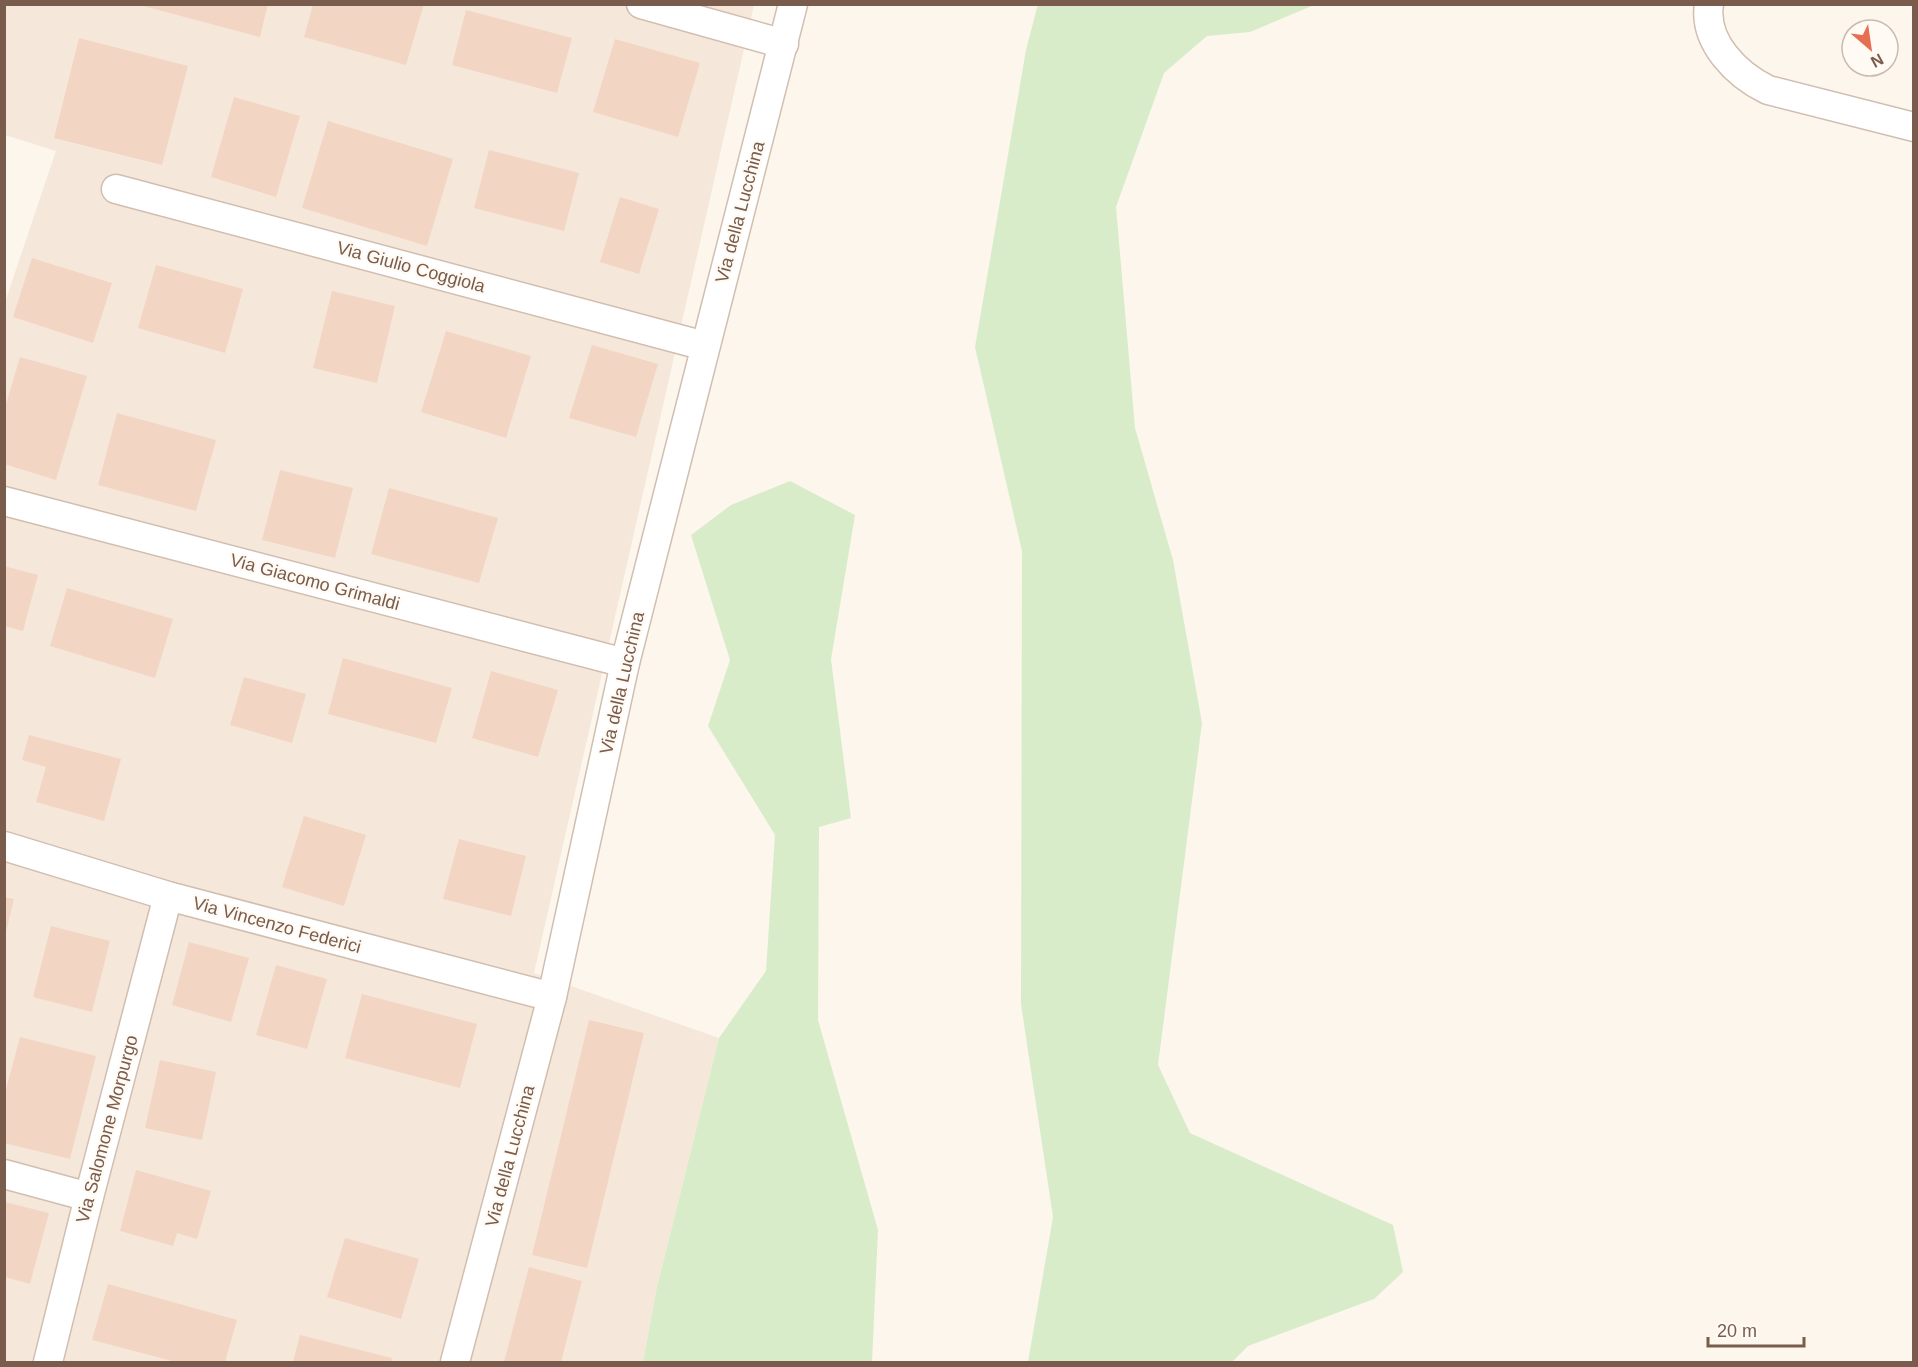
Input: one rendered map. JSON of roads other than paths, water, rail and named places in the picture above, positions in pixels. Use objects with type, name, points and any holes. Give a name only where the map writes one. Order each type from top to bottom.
[{"type":"street","points":[[641,4],[784,44]]},
{"type":"street","name":"Via della Lucchina","points":[[455,1362],[552,997],[625,663],[793,4]]},
{"type":"street","points":[[1709,4],[1710,26],[1721,51],[1729,62],[1753,83],[1768,90],[1914,127]]},
{"type":"street","name":"Via Giulio Coggiola","points":[[116,189],[705,346]]},
{"type":"street","name":"Via Giacomo Grimaldi","points":[[4,501],[625,663]]},
{"type":"street","name":"Via Vincenzo Federici","points":[[4,846],[168,896],[552,997]]},
{"type":"street","name":"Via Salomone Morpurgo","points":[[48,1362],[168,896]]},
{"type":"street","points":[[4,1174],[89,1197]]}]
